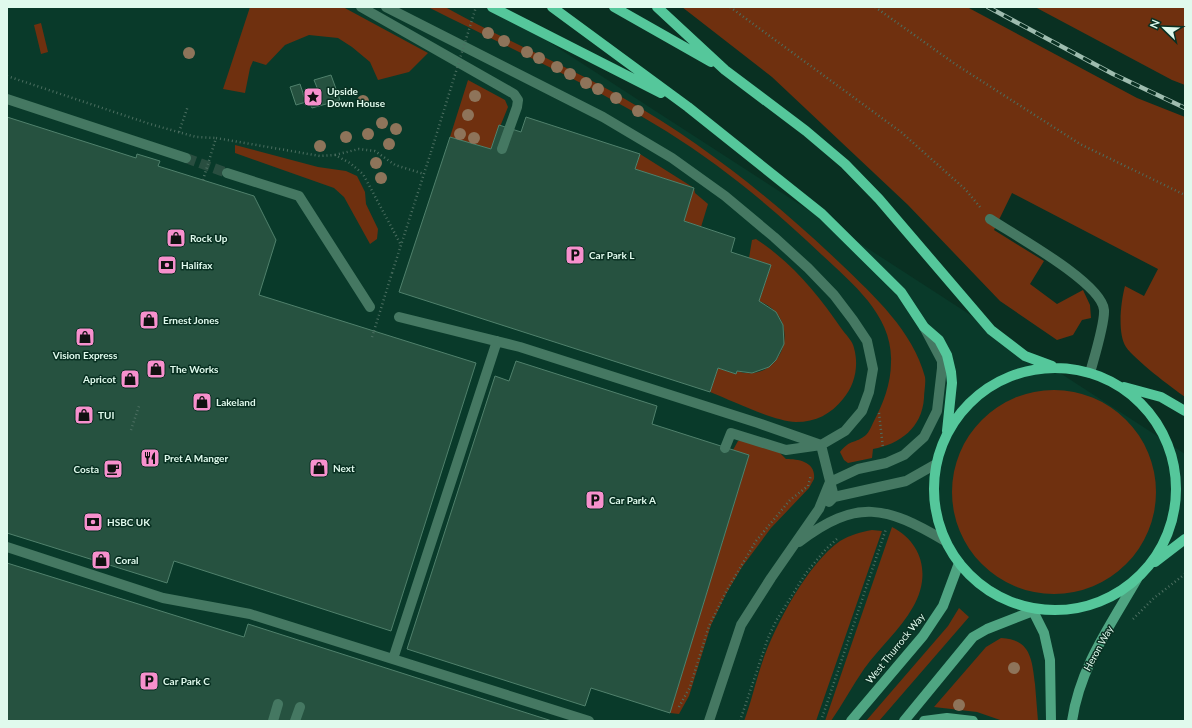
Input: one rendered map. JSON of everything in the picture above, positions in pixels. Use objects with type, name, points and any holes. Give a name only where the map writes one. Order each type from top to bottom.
[{"type":"main road","points":[[492,7],[688,107]]},
{"type":"main road","points":[[552,7],[688,107],[822,214],[901,292],[924,327],[939,340],[947,355],[951,372],[947,433]]},
{"type":"main road","points":[[614,7],[725,70]]},
{"type":"main road","points":[[657,7],[725,70],[806,131],[845,164],[879,199],[992,330],[1025,356],[1056,367],[1090,373],[1118,385],[1161,398],[1185,411]]},
{"type":"main road","points":[[1051,721],[1050,660],[1044,633],[1033,611],[1011,603],[983,587],[959,563],[945,541],[939,526],[934,482],[940,448],[947,433],[969,403],[1003,379],[1043,368],[1056,367]]},
{"type":"main road","points":[[1118,385],[1147,408],[1156,420],[1173,459],[1176,496],[1173,517],[1164,544],[1148,568]]},
{"type":"main road","points":[[904,721],[973,637],[987,629],[1033,611],[1076,609],[1109,598],[1137,579],[1148,568],[1185,539]]},
{"type":"main road","name":"West Thurrock Way","points":[[851,721],[927,630],[943,606],[959,563]]},
{"type":"main road","name":"Heron Way","points":[[1072,721],[1076,698],[1085,670],[1137,579]]},
{"type":"main road","points":[[924,721],[947,718],[973,721]]},
{"type":"lane","points":[[361,7],[514,94],[518,100],[517,107],[502,149]]},
{"type":"lane","points":[[386,7],[603,117],[672,158],[730,200],[774,236],[834,295],[867,342],[873,369],[869,392],[862,411],[845,431],[821,445],[786,450],[731,433],[725,448]]},
{"type":"lane","points":[[7,99],[186,158]]},
{"type":"lane","points":[[227,172],[299,196],[370,308]]},
{"type":"lane","points":[[990,219],[1058,262],[1098,295],[1104,309],[1096,352],[1090,373]]},
{"type":"lane","points":[[399,317],[520,347],[821,445]]},
{"type":"lane","points":[[709,721],[741,625],[791,548],[819,509],[830,482],[858,469],[886,463],[904,455],[924,437],[936,411],[942,361],[924,327]]},
{"type":"lane","points":[[393,659],[497,341]]},
{"type":"lane","points":[[821,445],[834,497]]},
{"type":"lane","points":[[819,509],[834,497],[906,481],[936,464]]},
{"type":"lane","points":[[791,548],[820,526],[858,511],[891,514],[912,522],[945,541]]},
{"type":"lane","points":[[7,547],[163,598],[250,614],[589,721]]},
{"type":"lane","points":[[273,721],[278,704]]},
{"type":"lane","points":[[295,721],[300,707]]},
{"type":"path","points":[[372,337],[476,7]]},
{"type":"path","points":[[730,7],[901,132],[965,189],[990,219]]},
{"type":"path","points":[[875,7],[955,64],[1080,144],[1185,195]]},
{"type":"path","points":[[7,76],[150,124],[196,137],[216,138],[320,156],[335,155],[359,149],[375,151],[395,165],[424,174]]},
{"type":"path","points":[[179,132],[188,106]]},
{"type":"path","points":[[203,180],[216,138]]},
{"type":"path","points":[[335,155],[350,162],[363,174],[401,245]]},
{"type":"path","points":[[131,430],[139,406]]},
{"type":"path","points":[[679,707],[690,687],[709,626],[727,590],[756,541],[790,500],[808,486],[811,478],[811,471],[824,458]]},
{"type":"path","points":[[821,721],[886,528],[881,527]]},
{"type":"path","points":[[740,721],[768,638],[776,621],[806,573],[826,549],[841,536]]},
{"type":"path","points":[[1133,620],[1154,598],[1185,574]]},
{"type":"shaded area","points":[[7,7],[495,7],[1185,454],[1185,721],[7,721]]},
{"type":"shaded area","points":[[250,7],[343,7],[428,53],[409,72],[378,80],[370,62],[352,47],[338,38],[309,35],[285,45],[266,65],[253,61],[250,68],[245,93],[223,89]]},
{"type":"shaded area","points":[[428,7],[445,7],[580,75],[654,116],[738,175],[817,242],[867,289],[891,315],[911,344],[919,360],[925,377],[924,398],[919,418],[908,433],[892,443],[873,449],[872,458],[848,463],[844,460],[840,452],[850,443],[859,440],[866,435],[886,394],[891,370],[890,345],[885,330],[869,302],[846,277],[804,238],[727,173],[687,144],[666,131],[608,97]]},
{"type":"shaded area","points":[[682,7],[967,7],[1137,98],[1185,117],[1185,397],[1137,359],[1126,347],[1121,334],[1121,308],[1125,286],[1144,296],[1158,269],[1012,193],[994,230],[1044,261],[1030,284],[1057,304],[1083,290],[1090,305],[1091,318],[1082,320],[1073,335],[1057,340],[1000,301],[908,205],[772,77]]},
{"type":"shaded area","points":[[1035,7],[1185,7],[1185,85],[1172,80]]},
{"type":"shaded area","points":[[41,23],[48,52],[41,54],[34,25]]},
{"type":"shaded area","points":[[468,80],[505,100],[508,107],[491,149],[450,137]]},
{"type":"shaded area","points":[[235,145],[318,167],[346,171],[357,176],[365,192],[366,204],[378,229],[377,239],[370,244],[344,197],[334,188],[235,153]]},
{"type":"shaded area","points":[[640,154],[694,188],[635,169]]},
{"type":"shaded area","points":[[694,188],[695,193],[708,204],[701,227],[684,221]]},
{"type":"shaded area","points":[[756,239],[781,258],[803,279],[823,303],[851,340],[853,345],[856,368],[853,381],[847,394],[828,413],[810,421],[796,422],[776,418],[710,392],[718,368],[736,374],[737,371],[753,373],[766,369],[776,360],[782,348],[785,335],[782,322],[773,310],[759,301],[771,265],[749,258],[752,240]]},
{"type":"shaded area","points":[[1054,390],[1074,392],[1102,402],[1119,413],[1133,427],[1148,453],[1154,472],[1156,492],[1154,512],[1144,540],[1133,557],[1119,571],[1093,586],[1074,592],[1054,594],[1034,592],[1006,582],[989,571],[975,557],[960,531],[954,512],[952,492],[954,472],[964,444],[975,427],[989,413],[1015,398],[1034,392]]},
{"type":"shaded area","points":[[743,439],[775,448],[786,459],[806,463],[814,473],[814,479],[809,488],[771,528],[742,567],[726,594],[711,625],[689,696],[679,714],[670,713],[749,455],[733,450],[738,441]]},
{"type":"shaded area","points":[[892,527],[903,534],[911,542],[921,561],[922,584],[919,595],[908,615],[864,669],[831,721],[825,721]]},
{"type":"shaded area","points":[[872,530],[882,531],[816,721],[744,721],[761,666],[774,634],[804,580],[828,551],[840,541],[856,534]]},
{"type":"shaded area","points":[[959,608],[969,617],[879,721],[866,721],[948,626]]},
{"type":"shaded area","points":[[1001,638],[1019,642],[1028,652],[1033,667],[1038,721],[1003,721],[977,712],[934,707],[986,647]]},
{"type":"building","points":[[331,75],[340,100],[312,108],[309,102],[306,102],[303,94],[318,90],[314,80]]},
{"type":"building","points":[[300,84],[306,102],[296,105],[290,87]]},
{"type":"building","points":[[7,117],[136,158],[137,154],[160,161],[158,166],[254,196],[276,240],[259,295],[476,363],[391,631],[174,561],[167,583],[7,533]]},
{"type":"building","name":"Car Park L","points":[[526,117],[640,154],[635,169],[694,188],[684,221],[735,238],[731,252],[771,265],[759,301],[776,312],[783,325],[784,344],[776,360],[769,367],[752,373],[737,371],[736,374],[718,368],[710,392],[399,292],[450,137],[491,149],[499,125],[521,132]]},
{"type":"building","name":"Car Park A","points":[[516,361],[657,406],[652,424],[749,455],[670,713],[591,688],[585,706],[407,649],[495,376],[509,381]]},
{"type":"building","name":"Car Park C","points":[[7,563],[244,637],[248,624],[552,721],[7,721]]},
{"type":"tunnel","points":[[186,158],[227,173]]},
{"type":"railway","points":[[988,7],[1113,74],[1185,108]]},
{"type":"place","name":"Upside Down House","points":[[313,97]]},
{"type":"place","name":"Rock Up","points":[[176,238]]},
{"type":"place","name":"Car Park L","points":[[575,255]]},
{"type":"place","name":"Halifax","points":[[167,265]]},
{"type":"place","name":"Ernest Jones","points":[[149,320]]},
{"type":"place","name":"Vision Express","points":[[85,337]]},
{"type":"place","name":"The Works","points":[[156,369]]},
{"type":"place","name":"Apricot","points":[[130,379]]},
{"type":"place","name":"Lakeland","points":[[202,402]]},
{"type":"place","name":"TUI","points":[[84,415]]},
{"type":"place","name":"Pret A Manger","points":[[150,458]]},
{"type":"place","name":"Next","points":[[319,468]]},
{"type":"place","name":"Costa","points":[[113,469]]},
{"type":"place","name":"Car Park A","points":[[595,500]]},
{"type":"place","name":"HSBC UK","points":[[93,522]]},
{"type":"place","name":"Coral","points":[[101,560]]},
{"type":"place","name":"Car Park C","points":[[149,681]]}]
